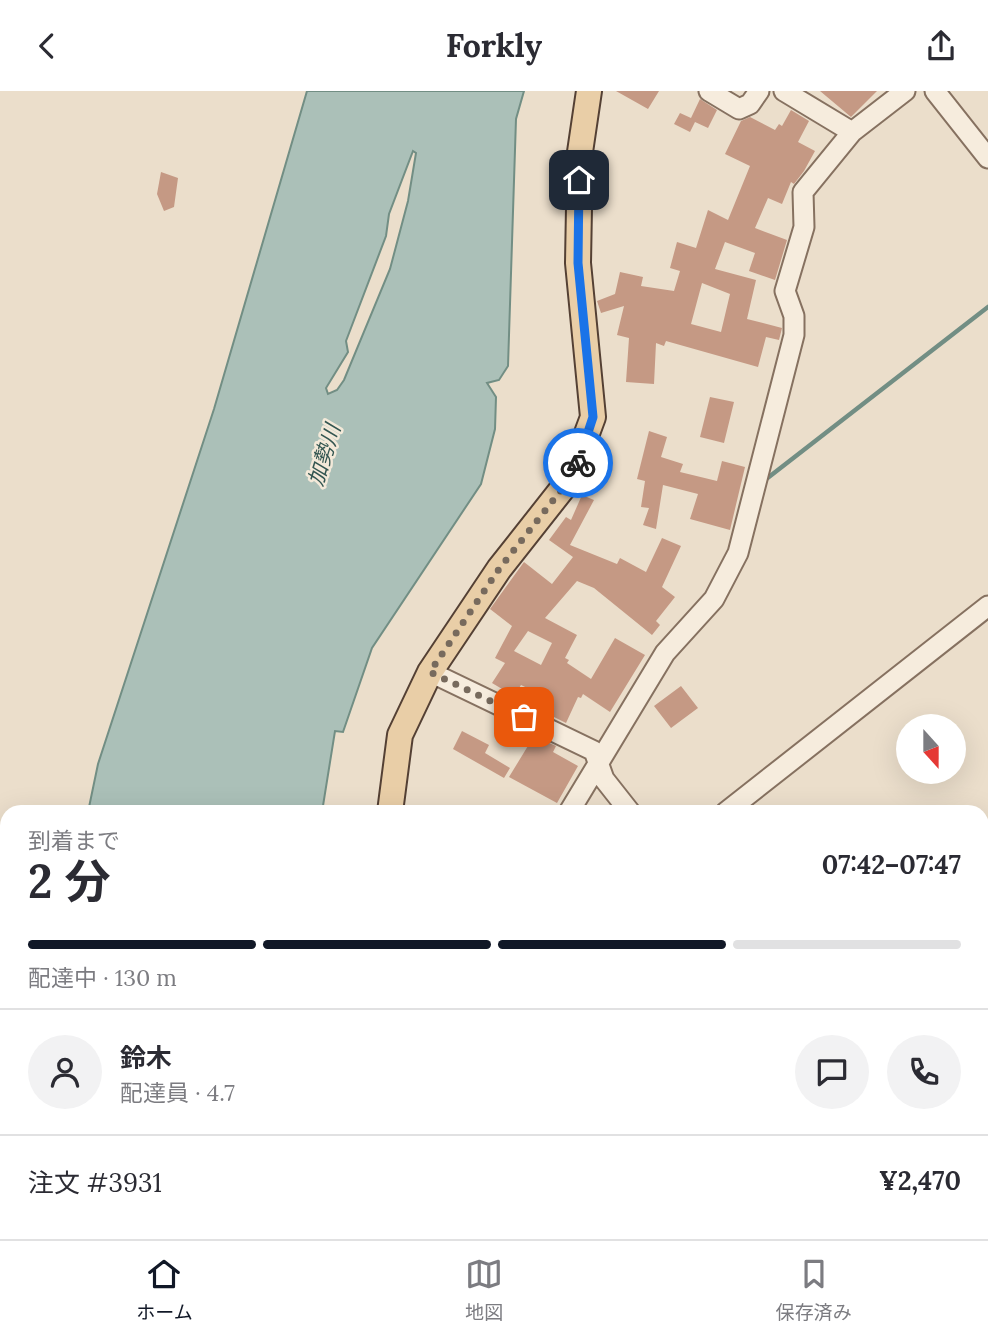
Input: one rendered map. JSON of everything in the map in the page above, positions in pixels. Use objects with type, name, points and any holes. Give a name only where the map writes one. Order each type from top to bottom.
[{"type":"main road","points":[[391,805],[400,735],[430,672],[499,569],[570,479],[593,417],[578,263],[580,152],[589,91]]},
{"type":"street","points":[[709,91],[739,109],[750,104],[759,91]]},
{"type":"street","points":[[784,91],[852,132]]},
{"type":"street","points":[[573,805],[665,653],[714,599],[738,553],[794,335],[793,316],[785,291],[804,227],[803,192],[852,132],[905,91]]},
{"type":"street","points":[[935,91],[988,158]]},
{"type":"street","points":[[735,805],[988,606]]},
{"type":"street","points":[[430,672],[594,751],[604,779],[624,805]]},
{"type":"water","name":"加勢川","points":[[307,91],[524,91],[516,119],[508,366],[499,380],[487,383],[496,397],[495,429],[481,484],[372,648],[343,732],[335,731],[323,805],[89,805],[98,764],[214,409]],"holes":[[[413,151],[416,153],[408,201],[390,269],[344,380],[337,390],[328,394],[326,388],[348,352],[346,341],[386,236],[389,214]]]},
{"type":"building","points":[[616,91],[659,91],[648,109]]},
{"type":"building","points":[[820,91],[877,91],[851,117]]},
{"type":"building","points":[[700,99],[717,110],[708,128],[695,122],[690,132],[674,124],[680,113],[691,118]]},
{"type":"building","points":[[791,110],[809,121],[798,142],[815,151],[794,184],[791,182],[782,204],[768,198],[755,228],[787,240],[775,280],[749,271],[755,253],[725,242],[715,269],[756,280],[747,319],[782,328],[779,340],[766,337],[758,367],[666,341],[664,346],[656,343],[654,384],[626,382],[629,338],[617,335],[624,306],[601,313],[597,301],[615,294],[620,272],[643,277],[641,286],[674,291],[680,271],[670,268],[677,242],[696,248],[708,210],[728,220],[750,166],[725,154],[741,121],[750,117],[775,130],[779,124],[782,126]],"holes":[[[702,283],[730,294],[721,332],[691,324]]]},
{"type":"building","points":[[161,172],[178,178],[174,207],[164,211],[157,194]]},
{"type":"building","points":[[710,397],[734,402],[724,443],[700,437]]},
{"type":"building","points":[[649,431],[667,437],[661,457],[683,464],[680,472],[717,481],[722,461],[745,467],[730,530],[690,519],[698,494],[663,485],[656,529],[643,525],[649,508],[641,507],[645,481],[637,479]]},
{"type":"building","points":[[582,495],[594,500],[570,545],[617,564],[620,558],[646,572],[662,538],[681,546],[662,587],[675,597],[656,621],[660,625],[652,635],[594,588],[577,581],[545,618],[577,635],[565,658],[569,660],[567,663],[591,679],[615,638],[645,655],[610,712],[583,694],[581,698],[578,697],[566,723],[546,713],[552,700],[521,685],[514,696],[492,683],[505,663],[495,658],[512,626],[490,609],[524,562],[552,584],[573,557],[549,540],[566,517],[571,520]],"holes":[[[528,631],[552,643],[541,665],[514,651]]]},
{"type":"building","points":[[681,686],[698,708],[671,728],[654,706]]},
{"type":"building","points":[[462,731],[489,745],[485,753],[510,768],[504,778],[453,749]]},
{"type":"building","points":[[534,736],[556,746],[553,752],[578,766],[557,803],[509,777]]},
{"type":"waterway","points":[[765,480],[988,307]]},
{"type":"way so far","points":[[524,717],[430,672],[499,569],[570,479],[578,463]]},
{"type":"route","points":[[578,463],[593,417],[578,263],[579,180]]}]
